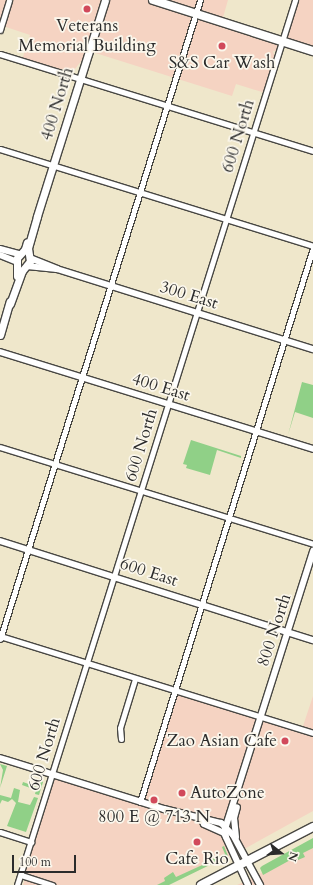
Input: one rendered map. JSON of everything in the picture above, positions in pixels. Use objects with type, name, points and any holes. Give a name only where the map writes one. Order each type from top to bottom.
[{"type":"main road","name":"400 North","points":[[25,255],[105,0]]},
{"type":"main road","points":[[153,0],[313,50]]},
{"type":"main road","points":[[0,335],[25,255]]},
{"type":"main road","points":[[22,264],[25,255]]},
{"type":"main road","points":[[201,885],[312,828]]},
{"type":"street","points":[[0,30],[9,0]]},
{"type":"street","points":[[200,0],[112,285],[0,637],[313,733]]},
{"type":"street","name":"600 North","points":[[17,885],[32,842],[295,0]]},
{"type":"street","points":[[0,54],[313,151]]},
{"type":"street","points":[[0,149],[54,164],[313,247],[140,802]]},
{"type":"street","name":"300 East","points":[[0,249],[25,255],[56,269]]},
{"type":"street","name":"300 East","points":[[0,255],[22,264],[56,269],[112,285],[313,349]]},
{"type":"street","name":"400 East","points":[[0,352],[313,449]]},
{"type":"street","points":[[0,447],[313,544]]},
{"type":"street","name":"600 East","points":[[0,540],[313,640]]},
{"type":"street","name":"800 North","points":[[243,778],[313,551]]},
{"type":"street","points":[[121,739],[120,728],[135,679]]},
{"type":"street","points":[[0,758],[140,802],[202,820],[217,822],[226,826],[236,840],[260,885]]},
{"type":"street","points":[[226,837],[226,826],[243,778]]},
{"type":"street","points":[[236,840],[235,814],[242,790],[243,778]]},
{"type":"street","points":[[217,822],[226,817],[234,804]]},
{"type":"street","points":[[219,829],[226,826],[235,814]]},
{"type":"street","points":[[202,820],[204,824],[219,829],[226,837],[248,885]]},
{"type":"street","points":[[0,832],[32,842]]},
{"type":"street","points":[[21,875],[52,885]]},
{"type":"shaded area","points":[[0,0],[228,0],[222,21],[282,41],[279,51],[273,51],[276,61],[265,93],[236,84],[232,96],[89,51],[75,69],[51,69],[22,60],[30,35],[0,25]]},
{"type":"shaded area","points":[[295,0],[313,0],[313,51],[282,41]]},
{"type":"shaded area","points":[[175,691],[302,729],[313,696],[313,811],[235,854],[166,885],[23,885],[26,877],[21,875],[53,774],[140,801]]},
{"type":"shaded area","points":[[313,845],[313,885],[237,885],[248,880]]},
{"type":"green space","points":[[302,382],[313,385],[313,418],[295,412],[288,435]]},
{"type":"green space","points":[[191,440],[241,456],[241,458],[217,450],[210,475],[186,468],[187,465],[183,464]]},
{"type":"green space","points":[[0,764],[7,766],[0,788],[3,770]]},
{"type":"green space","points":[[41,776],[43,782],[39,795],[35,794],[36,790],[22,785],[23,782],[37,787]]},
{"type":"green space","points":[[14,788],[20,790],[18,802],[30,805],[34,797],[38,798],[26,832],[7,826],[16,803],[12,799],[8,802],[2,800],[0,804],[0,795],[11,798]]},
{"type":"green space","points":[[313,838],[313,848],[303,853],[305,857],[298,860],[294,858],[263,875],[260,868],[262,866]]},
{"type":"green space","points":[[224,846],[228,856],[169,885],[157,885],[165,881],[164,878],[173,872],[176,877],[211,861],[211,856],[214,859],[225,854],[222,847]]},
{"type":"place","name":"Veterans Memorial Building","points":[[87,9]]},
{"type":"place","name":"S&S Car Wash","points":[[222,46]]},
{"type":"place","name":"Zao Asian Cafe","points":[[285,741]]},
{"type":"place","name":"AutoZone","points":[[182,793]]},
{"type":"place","name":"800 E @ 713 N","points":[[154,800]]},
{"type":"place","name":"Cafe Rio","points":[[197,842]]}]
